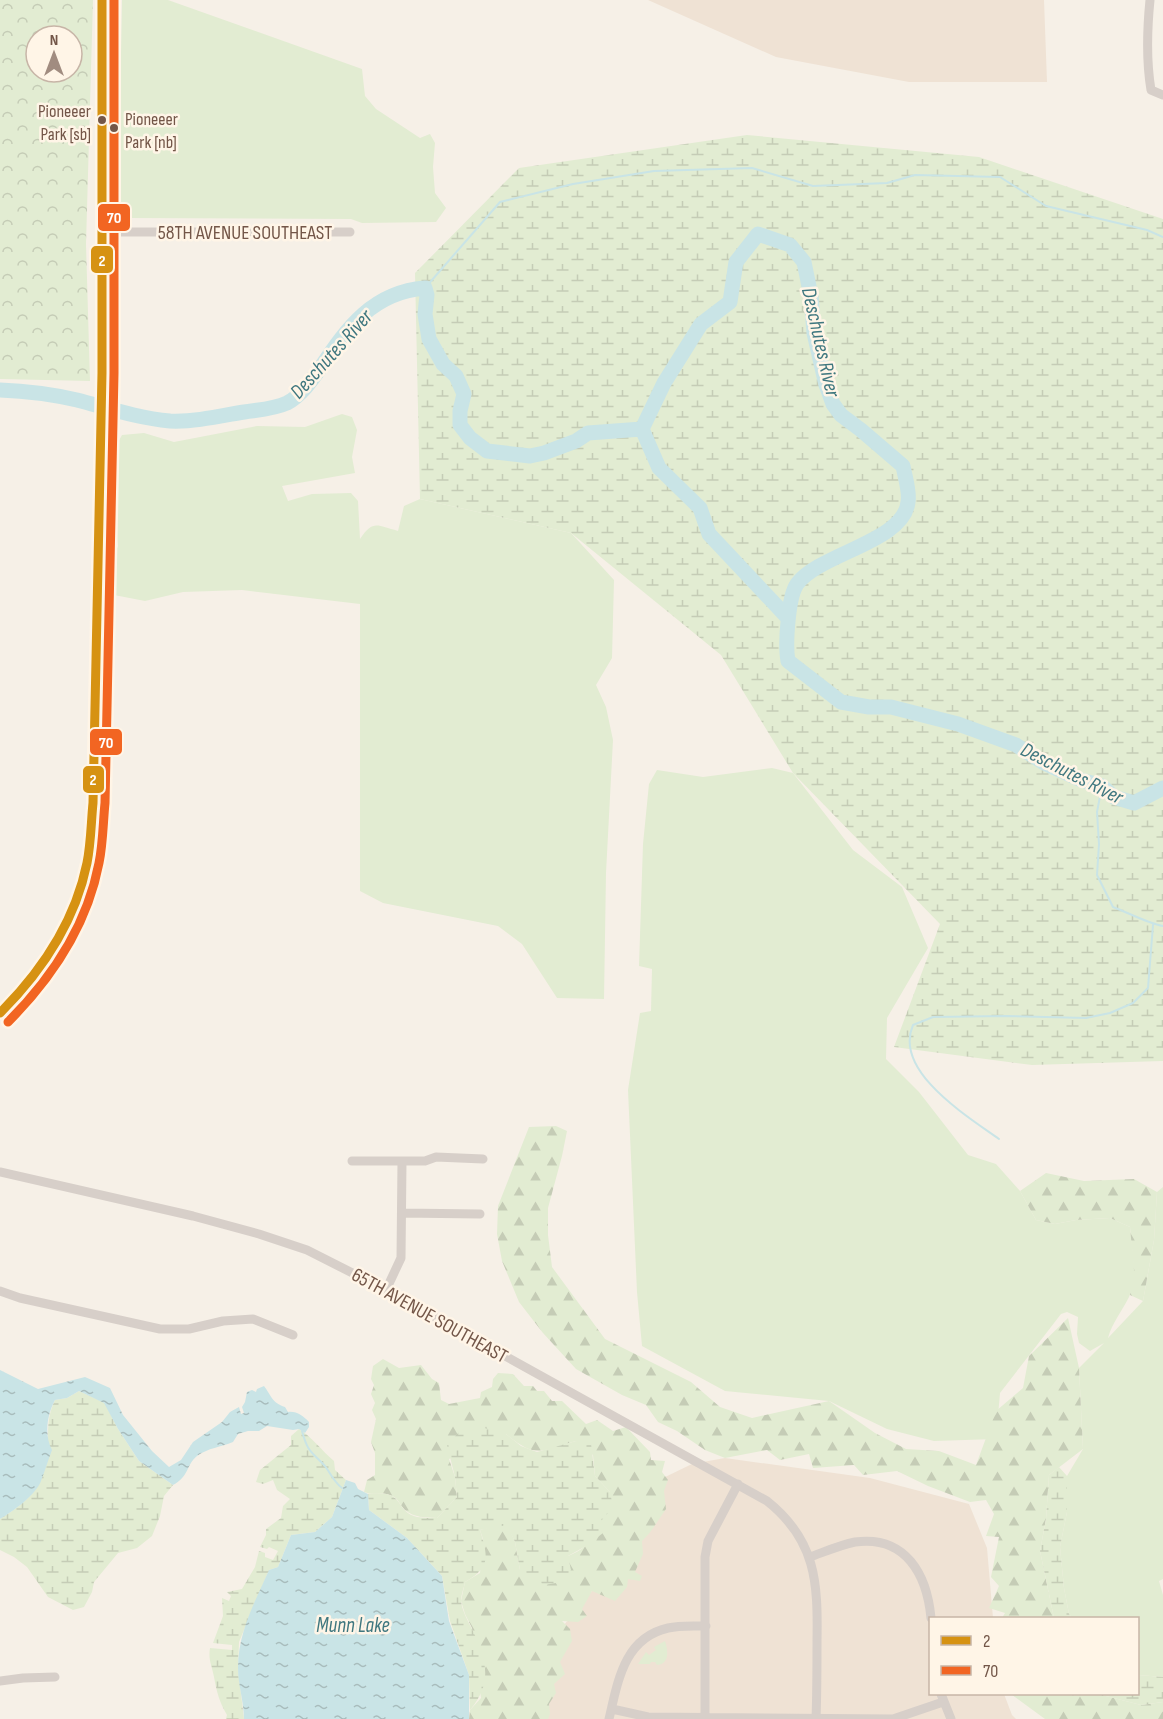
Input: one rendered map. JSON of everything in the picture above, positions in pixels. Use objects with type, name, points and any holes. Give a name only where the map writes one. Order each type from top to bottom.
[{"type":"street","points":[[0,1013],[37,972],[58,940],[81,885],[90,845],[102,373],[102,0]]},
{"type":"street","points":[[1150,0],[1148,72],[1151,90],[1163,95]]},
{"type":"street","name":"58TH AVENUE SOUTHEAST","points":[[103,232],[350,232]]},
{"type":"street","points":[[352,1161],[425,1161],[436,1157],[483,1159]]},
{"type":"street","points":[[386,1290],[401,1258],[402,1161]]},
{"type":"street","name":"65TH AVENUE SOUTHEAST","points":[[0,1173],[193,1216],[271,1237],[307,1250],[386,1290],[738,1484],[777,1508],[795,1529],[810,1557],[815,1578],[818,1602],[816,1719]]},
{"type":"street","points":[[402,1213],[480,1214]]},
{"type":"street","points":[[0,1291],[20,1298],[160,1329],[189,1329],[223,1321],[253,1319],[293,1335]]},
{"type":"street","points":[[705,1716],[705,1557],[708,1542],[738,1484]]},
{"type":"street","points":[[810,1557],[842,1546],[863,1542],[881,1544],[900,1552],[914,1566],[925,1585],[931,1617]]},
{"type":"street","points":[[609,1719],[626,1659],[644,1639],[670,1627],[706,1626]]},
{"type":"street","points":[[0,1682],[23,1678],[55,1677]]},
{"type":"street","points":[[612,1709],[648,1717],[893,1719],[942,1698],[951,1719]]},
{"type":"shaded area","points":[[648,0],[1044,0],[1047,82],[909,82],[776,57]]},
{"type":"shaded area","points":[[725,1458],[870,1478],[969,1504],[987,1548],[993,1617],[929,1617],[929,1695],[1004,1695],[1012,1715],[1016,1719],[539,1719],[559,1631],[592,1591],[661,1479],[692,1464]]},
{"type":"green space","points":[[0,0],[93,0],[86,244],[90,381],[0,379]]},
{"type":"green space","points":[[122,0],[168,0],[362,69],[365,96],[376,109],[420,138],[430,134],[435,143],[433,167],[435,193],[446,208],[436,222],[362,223],[351,219],[128,218],[118,212]]},
{"type":"green space","points":[[747,135],[979,157],[1163,219],[1163,1061],[1032,1065],[894,1047],[940,924],[793,773],[721,655],[571,533],[420,499],[415,273],[519,168]]},
{"type":"green space","points":[[342,414],[352,417],[357,430],[352,457],[355,473],[282,486],[288,501],[312,494],[351,493],[358,501],[360,539],[368,529],[376,526],[398,531],[404,506],[420,499],[571,533],[614,580],[612,658],[596,685],[606,707],[613,740],[606,873],[604,999],[557,998],[522,944],[498,926],[383,903],[360,891],[360,604],[242,590],[183,592],[145,601],[114,595],[107,574],[118,546],[114,515],[117,444],[122,435],[144,433],[174,442],[257,426],[305,427]]},
{"type":"green space","points":[[772,768],[793,773],[853,850],[902,887],[928,948],[887,1018],[886,1059],[919,1092],[968,1155],[996,1164],[1020,1191],[1036,1220],[1055,1224],[1110,1218],[1130,1227],[1134,1280],[1129,1297],[1108,1338],[1143,1301],[1154,1240],[1157,1192],[1163,1187],[1163,1579],[1159,1581],[1163,1595],[1163,1677],[1139,1675],[1139,1617],[1071,1617],[1069,1614],[1060,1547],[1067,1512],[1067,1476],[1083,1449],[1079,1368],[1104,1343],[1090,1351],[1079,1343],[1078,1317],[1067,1312],[1061,1314],[1000,1393],[996,1439],[934,1441],[887,1429],[829,1401],[725,1391],[642,1346],[637,1292],[628,1090],[640,1013],[651,1011],[652,969],[639,966],[643,844],[649,784],[657,770],[703,777]]},
{"type":"green space","points":[[556,1126],[567,1131],[548,1208],[548,1235],[552,1267],[605,1339],[691,1382],[720,1407],[752,1418],[829,1401],[875,1433],[906,1449],[939,1451],[976,1465],[996,1411],[1023,1388],[1029,1356],[1068,1318],[1079,1368],[1083,1449],[1049,1475],[1046,1519],[1040,1551],[1054,1617],[1003,1617],[1005,1613],[989,1608],[999,1586],[991,1577],[999,1537],[986,1536],[994,1514],[986,1500],[970,1502],[897,1471],[863,1475],[854,1465],[813,1468],[809,1454],[780,1460],[767,1450],[725,1458],[705,1450],[677,1431],[658,1422],[646,1405],[622,1395],[576,1369],[543,1333],[519,1302],[502,1261],[497,1234],[498,1206],[529,1127]]},
{"type":"green space","points":[[1046,1173],[1084,1181],[1134,1179],[1157,1192],[1154,1240],[1143,1301],[1130,1295],[1134,1270],[1130,1227],[1110,1218],[1055,1224],[1036,1220],[1020,1191]]},
{"type":"green space","points":[[383,1359],[399,1368],[421,1365],[432,1379],[439,1383],[441,1400],[449,1404],[480,1398],[481,1392],[492,1387],[493,1379],[498,1373],[513,1374],[524,1386],[533,1386],[537,1391],[544,1391],[552,1401],[562,1401],[586,1424],[597,1420],[613,1431],[626,1427],[650,1452],[651,1460],[665,1461],[662,1472],[668,1480],[664,1491],[666,1509],[642,1541],[643,1554],[635,1572],[642,1576],[640,1581],[628,1579],[627,1587],[615,1601],[592,1591],[582,1609],[587,1616],[578,1622],[562,1621],[570,1629],[572,1641],[560,1662],[565,1674],[554,1684],[556,1693],[549,1704],[548,1719],[469,1719],[470,1710],[481,1698],[472,1628],[461,1601],[465,1582],[480,1573],[483,1539],[480,1530],[507,1523],[515,1542],[520,1570],[546,1563],[574,1553],[587,1544],[599,1526],[610,1492],[595,1476],[593,1455],[576,1441],[540,1451],[525,1447],[506,1434],[449,1459],[455,1477],[457,1497],[437,1518],[412,1514],[405,1510],[396,1498],[389,1495],[364,1492],[367,1480],[375,1475],[375,1453],[371,1442],[376,1419],[372,1410],[375,1403],[371,1394],[374,1385],[371,1379],[373,1366]]},
{"type":"green space","points":[[79,1391],[105,1403],[118,1429],[139,1461],[173,1485],[164,1496],[160,1516],[152,1536],[137,1548],[118,1553],[94,1582],[92,1592],[84,1607],[73,1610],[48,1597],[27,1567],[0,1550],[0,1519],[30,1496],[41,1478],[47,1455],[48,1425],[55,1400],[67,1398]]},
{"type":"green space","points":[[481,1427],[506,1434],[521,1446],[537,1452],[576,1441],[591,1444],[595,1476],[610,1492],[613,1507],[601,1521],[603,1533],[568,1556],[571,1570],[562,1582],[544,1585],[520,1570],[515,1542],[507,1525],[480,1530],[485,1547],[485,1560],[479,1571],[465,1582],[461,1596],[462,1608],[481,1649],[485,1670],[482,1690],[470,1710],[469,1675],[450,1621],[442,1576],[407,1538],[369,1510],[368,1494],[389,1495],[394,1497],[410,1514],[417,1517],[437,1518],[457,1497],[455,1477],[447,1445],[462,1429]]},
{"type":"green space","points":[[299,1429],[334,1461],[335,1470],[346,1480],[332,1517],[315,1532],[291,1535],[278,1567],[269,1570],[239,1642],[238,1669],[244,1719],[226,1719],[227,1715],[217,1692],[210,1663],[210,1648],[232,1650],[232,1645],[213,1643],[223,1616],[222,1598],[229,1601],[231,1596],[227,1592],[242,1589],[255,1567],[259,1551],[265,1553],[265,1557],[273,1560],[278,1551],[269,1547],[267,1549],[260,1547],[266,1535],[266,1529],[281,1518],[283,1506],[290,1499],[277,1490],[273,1480],[263,1484],[256,1482],[260,1470],[291,1445],[291,1436]]},
{"type":"green space","points":[[1059,1467],[1067,1476],[1067,1512],[1060,1547],[1064,1588],[1071,1617],[1054,1617],[1040,1551],[1046,1519],[1049,1475]]},
{"type":"green space","points":[[665,1641],[667,1652],[664,1662],[657,1665],[655,1662],[638,1664],[646,1652],[649,1655],[656,1650],[654,1647]]},
{"type":"green space","points":[[1139,1675],[1163,1677],[1163,1702],[1141,1705],[1106,1696],[1073,1696],[1139,1695]]},
{"type":"green space","points":[[1012,1695],[1106,1696],[1141,1705],[1163,1702],[1163,1719],[1045,1719]]},
{"type":"water","points":[[0,1370],[38,1389],[85,1377],[110,1388],[123,1415],[152,1451],[169,1467],[181,1460],[193,1442],[222,1422],[230,1412],[239,1407],[241,1414],[244,1413],[242,1407],[247,1392],[252,1390],[256,1392],[264,1386],[274,1401],[285,1407],[288,1412],[302,1416],[309,1422],[309,1427],[305,1433],[299,1429],[267,1426],[259,1431],[238,1434],[233,1442],[210,1449],[197,1456],[185,1475],[173,1485],[139,1461],[104,1403],[79,1391],[67,1398],[55,1400],[48,1425],[48,1438],[52,1450],[41,1481],[29,1497],[0,1519]]},
{"type":"water","name":"Munn Lake","points":[[346,1480],[355,1483],[358,1489],[368,1494],[369,1510],[407,1538],[442,1576],[449,1621],[469,1675],[469,1719],[244,1719],[238,1674],[239,1655],[244,1630],[253,1606],[269,1570],[278,1567],[291,1535],[315,1532],[332,1517]]},
{"type":"waterway","points":[[425,288],[500,202],[573,184],[654,171],[752,168],[813,186],[887,183],[915,175],[1000,177],[1046,206],[1147,230],[1163,237]]},
{"type":"waterway","name":"Deschutes River","points":[[0,390],[58,396],[170,421],[204,419],[275,407],[287,403],[302,392],[341,339],[363,314],[390,297],[425,288],[427,295],[425,314],[429,339],[443,364],[456,376],[464,394],[460,425],[470,438],[487,451],[530,456],[576,441],[588,433],[642,429],[664,383],[701,324],[730,302],[736,262],[758,234],[790,245],[804,262],[811,296],[814,333],[826,385],[833,404],[841,415],[903,466],[908,494],[903,516],[892,527],[823,564],[808,573],[797,584],[791,599],[788,621],[788,661],[841,702],[869,707],[891,707],[958,724],[1016,745],[1044,763],[1081,780],[1102,786],[1114,797],[1134,803],[1163,788]]},
{"type":"waterway","name":"Deschutes River","points":[[642,429],[659,468],[700,508],[709,534],[788,618]]},
{"type":"waterway","points":[[1102,786],[1097,812],[1099,844],[1097,875],[1113,907],[1163,926]]},
{"type":"waterway","points":[[999,1139],[952,1105],[923,1075],[914,1059],[910,1042],[913,1025],[933,1017],[1086,1018],[1110,1013],[1133,1003],[1148,988],[1153,925]]},
{"type":"waterway","points":[[302,1431],[306,1444],[342,1488]]},
{"type":"transit line","name":"2","points":[[0,1013],[43,963],[65,925],[82,885],[90,840],[93,803],[102,373],[102,0]]},
{"type":"transit line","name":"70","points":[[8,1022],[40,987],[77,929],[93,886],[102,841],[105,803],[114,373],[114,0]]},
{"type":"place","name":"Pioneeer Park [sb]","points":[[102,120]]},
{"type":"place","name":"Pioneeer Park [nb]","points":[[114,128]]}]
